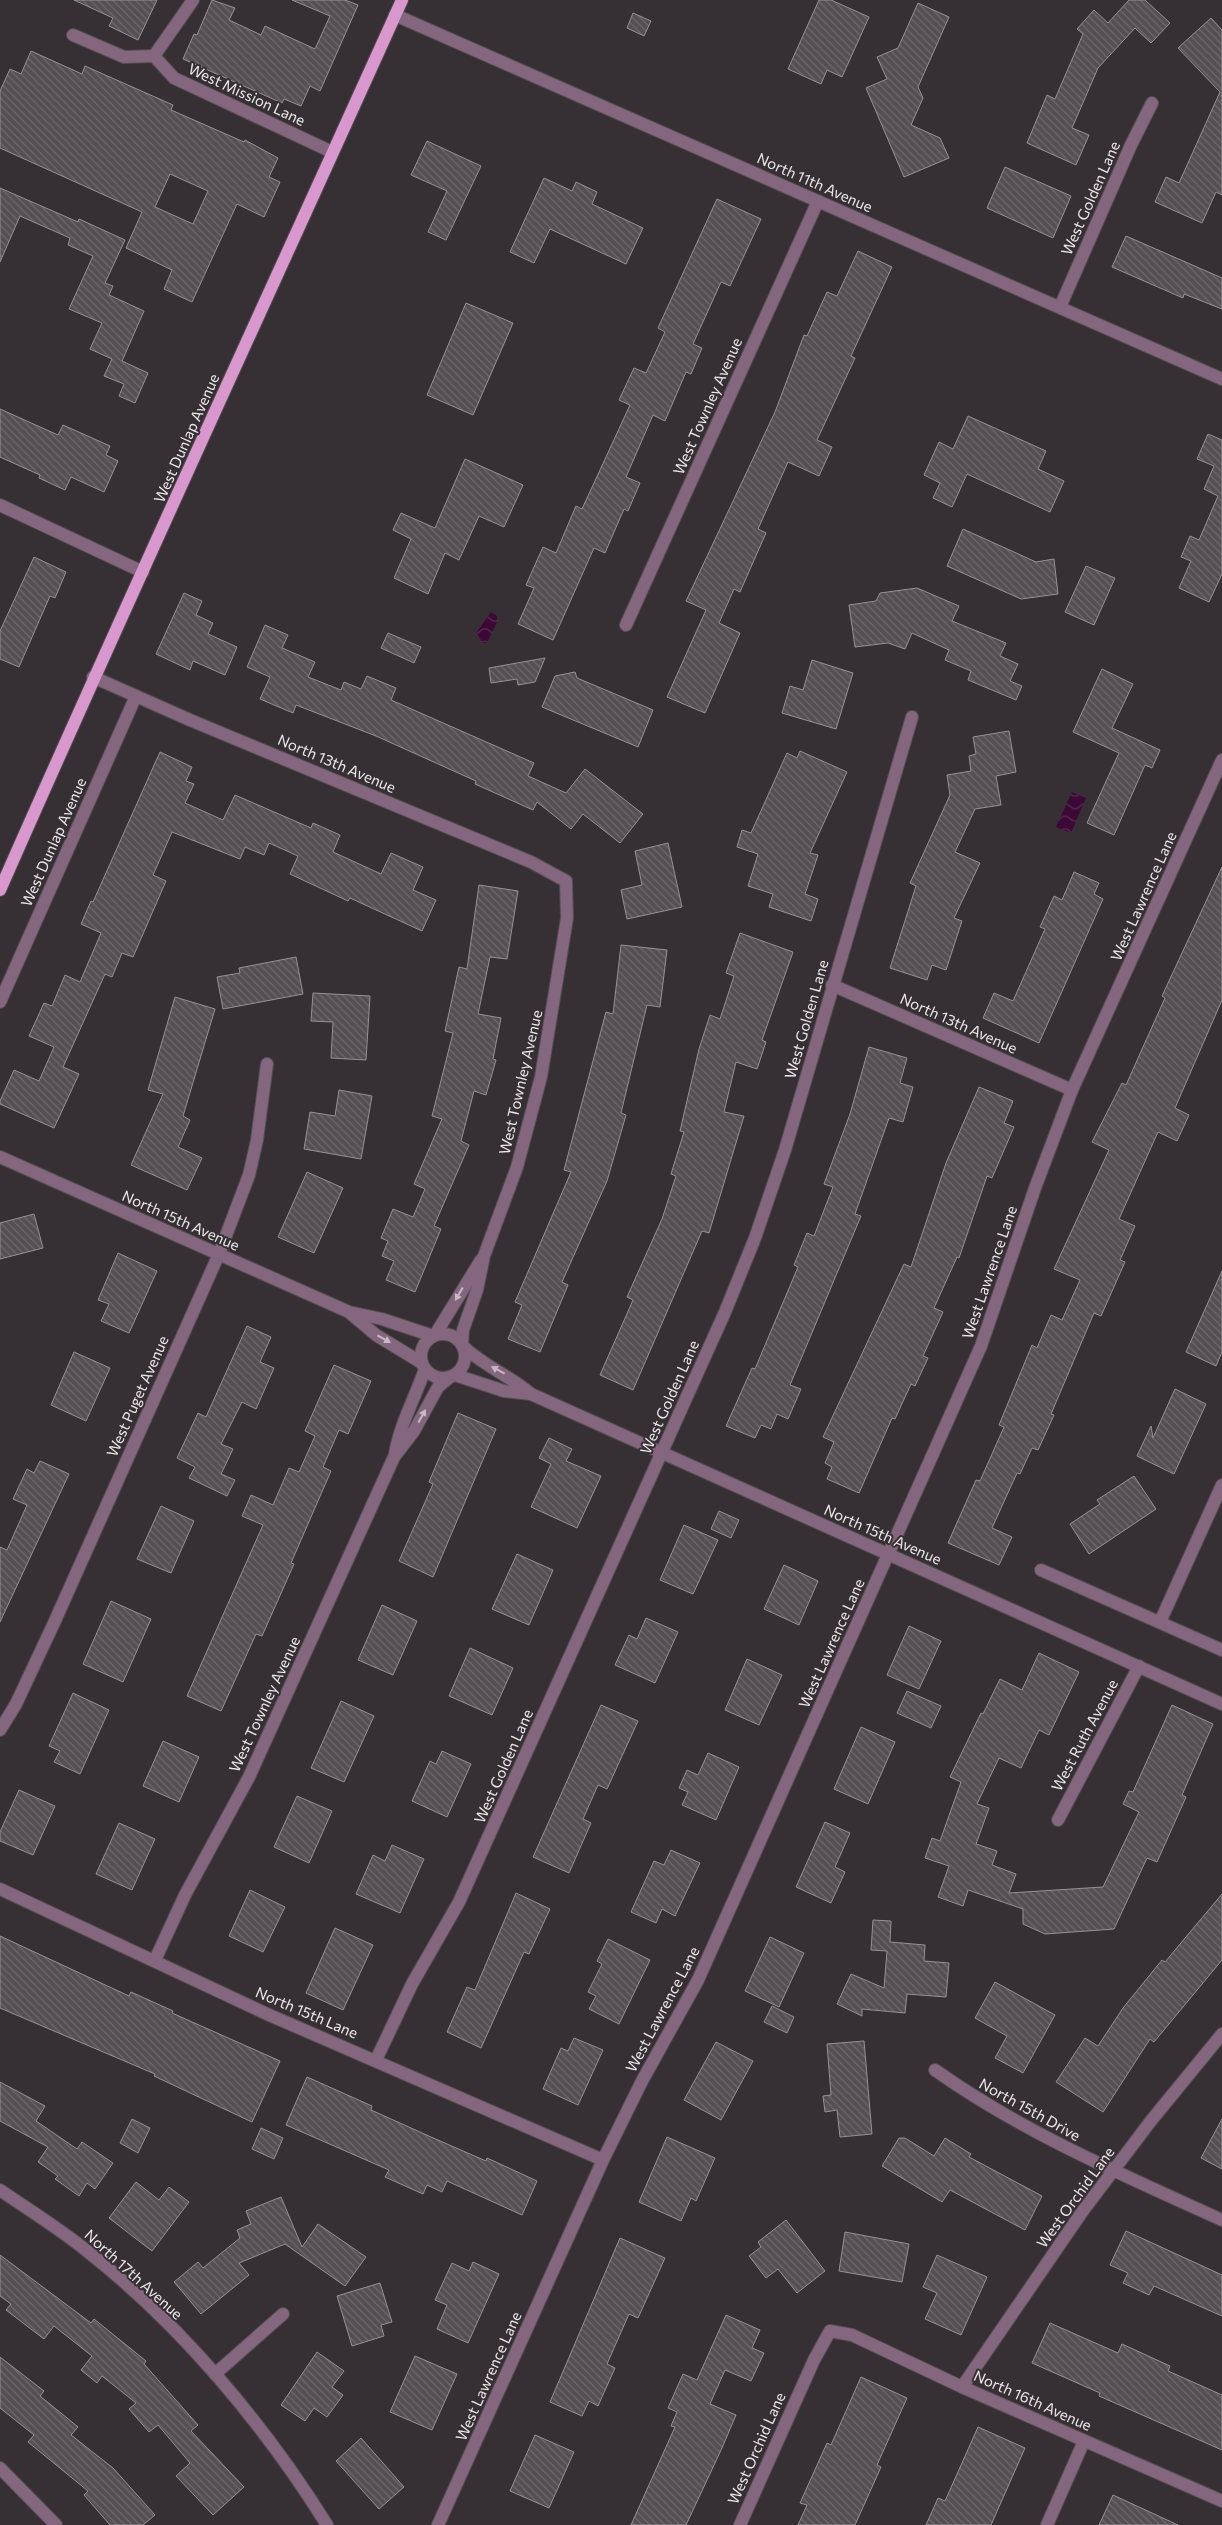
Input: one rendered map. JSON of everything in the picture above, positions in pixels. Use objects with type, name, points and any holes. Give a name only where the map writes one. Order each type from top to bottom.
[{"type":"main road","name":"West Dunlap Avenue","points":[[0,890],[93,677],[143,572],[402,0]]},
{"type":"street","points":[[73,35],[124,57],[154,56],[192,0]]},
{"type":"street","name":"North 11th Avenue","points":[[395,15],[1222,379]]},
{"type":"street","name":"West Mission Lane","points":[[154,56],[174,78],[332,152]]},
{"type":"street","name":"West Golden Lane","points":[[1060,307],[1131,145],[1152,104]]},
{"type":"street","name":"West Townley Avenue","points":[[626,626],[818,201]]},
{"type":"street","points":[[0,505],[143,572]]},
{"type":"street","name":"North 13th Avenue","points":[[93,677],[531,862],[566,881]]},
{"type":"street","name":"West Dunlap Avenue","points":[[0,1002],[136,696]]},
{"type":"street","name":"West Golden Lane","points":[[376,2060],[412,1984],[460,1902],[725,1312],[755,1238],[785,1150],[912,717]]},
{"type":"street","name":"West Lawrence Lane","points":[[438,2525],[603,2160],[642,2081],[698,1980],[889,1554],[981,1346],[1035,1188],[1072,1090],[1222,760]]},
{"type":"street","name":"West Townley Avenue","points":[[463,1346],[463,1330],[477,1290],[484,1256],[517,1167],[541,1078],[568,918],[566,881]]},
{"type":"street","name":"North 13th Avenue","points":[[832,986],[1072,1090]]},
{"type":"street","name":"West Puget Avenue","points":[[0,1730],[16,1704],[54,1623],[219,1254],[249,1175],[257,1140],[267,1064]]},
{"type":"street","name":"North 15th Avenue","points":[[0,1157],[349,1312],[382,1319],[434,1335],[448,1334],[454,1336],[480,1361],[511,1378],[531,1394],[1222,1704]]},
{"type":"street","name":"West Townley Avenue","points":[[434,1335],[465,1282],[484,1256]]},
{"type":"street","name":"North 15th Avenue","points":[[349,1312],[376,1335],[403,1349],[436,1377],[452,1376],[504,1391],[531,1394]]},
{"type":"street","points":[[423,1366],[421,1350],[427,1339],[434,1335]]},
{"type":"street","points":[[452,1376],[463,1363],[463,1346]]},
{"type":"street","name":"West Townley Avenue","points":[[394,1457],[399,1430],[418,1392],[423,1366]]},
{"type":"street","name":"West Townley Avenue","points":[[155,1960],[185,1895],[249,1777],[394,1457],[414,1431],[438,1387],[452,1376]]},
{"type":"street","points":[[1160,1622],[1222,1485]]},
{"type":"street","points":[[1041,1570],[1222,1650]]},
{"type":"street","name":"West Ruth Avenue","points":[[1058,1820],[1139,1666]]},
{"type":"street","name":"North 15th Lane","points":[[0,1889],[267,2014],[603,2160]]},
{"type":"street","name":"West Orchid Lane","points":[[962,2387],[1082,2212],[1150,2122],[1222,2034]]},
{"type":"street","name":"North 15th Drive","points":[[935,2070],[970,2095],[1029,2130],[1222,2220]]},
{"type":"street","name":"North 17th Avenue","points":[[0,2190],[88,2251],[141,2299],[215,2374],[236,2396],[327,2525]]},
{"type":"street","points":[[215,2374],[283,2314]]},
{"type":"street","name":"West Orchid Lane","points":[[740,2525],[814,2360],[830,2331]]},
{"type":"street","name":"North 16th Avenue","points":[[830,2331],[852,2336],[962,2387],[1222,2501]]},
{"type":"street","points":[[1046,2525],[1084,2441]]},
{"type":"street","points":[[0,2468],[56,2525]]},
{"type":"water","points":[[491,612],[497,616],[497,622],[487,643],[483,643],[476,633]]},
{"type":"water","points":[[1072,792],[1086,798],[1071,833],[1056,827]]},
{"type":"building","points":[[74,0],[157,0],[138,40],[109,26],[113,18]]},
{"type":"building","points":[[212,0],[235,8],[229,20],[261,35],[265,26],[315,49],[330,16],[292,0],[345,0],[358,5],[320,91],[310,86],[301,106],[284,99],[282,103],[183,59],[194,34],[197,35]]},
{"type":"building","points":[[819,0],[831,0],[869,17],[842,77],[827,70],[821,84],[788,69]]},
{"type":"building","points":[[1129,0],[1145,0],[1170,23],[1151,43],[1135,28],[1098,68],[1072,128],[1089,135],[1076,165],[1027,143],[1047,95],[1055,99],[1083,34],[1077,29],[1094,10],[1108,23]]},
{"type":"building","points":[[918,3],[949,17],[918,87],[923,98],[911,125],[940,138],[949,158],[904,177],[866,88],[887,79],[877,57],[898,48]]},
{"type":"building","points":[[633,13],[651,21],[644,36],[627,28]]},
{"type":"building","points":[[1211,18],[1222,30],[1222,195],[1216,192],[1202,223],[1155,202],[1166,177],[1179,183],[1220,92],[1178,48]]},
{"type":"building","points":[[31,51],[82,74],[85,66],[173,105],[171,110],[244,142],[245,140],[278,158],[269,177],[280,182],[264,217],[237,204],[192,302],[164,289],[172,270],[126,248],[142,212],[0,148],[0,91],[10,69],[21,74]],"holes":[[[170,174],[208,191],[193,224],[155,207]]]},
{"type":"building","points":[[427,141],[481,166],[446,240],[428,232],[447,191],[411,175]]},
{"type":"building","points":[[1005,167],[1071,196],[1053,238],[987,208]]},
{"type":"building","points":[[544,178],[572,191],[576,182],[597,192],[592,204],[643,228],[626,264],[550,229],[534,263],[510,252]]},
{"type":"building","points":[[0,188],[78,222],[79,219],[125,240],[105,283],[113,286],[109,295],[144,311],[122,361],[148,373],[135,403],[119,396],[124,384],[104,376],[112,359],[90,349],[102,323],[69,309],[93,256],[68,245],[70,238],[20,216],[0,262]]},
{"type":"building","points":[[717,199],[761,219],[730,286],[721,282],[693,344],[702,348],[691,374],[686,372],[665,421],[653,415],[626,477],[640,483],[628,511],[624,509],[605,553],[594,548],[553,640],[518,624],[534,588],[526,585],[543,547],[556,553],[576,506],[582,509],[630,405],[619,400],[634,368],[646,373],[665,332],[658,328]]},
{"type":"building","points":[[1126,236],[1222,278],[1222,309],[1184,294],[1183,298],[1112,267]]},
{"type":"building","points":[[858,251],[892,267],[851,356],[855,358],[817,440],[832,447],[819,476],[788,462],[758,529],[766,533],[740,592],[734,589],[719,623],[740,633],[705,713],[667,697],[706,610],[686,601],[775,412],[804,335],[807,336],[827,292],[837,296]]},
{"type":"building","points":[[466,303],[513,323],[473,415],[427,395]]},
{"type":"building","points":[[0,409],[58,435],[63,425],[110,446],[106,455],[118,461],[104,492],[71,477],[65,490],[39,478],[40,475],[0,457]]},
{"type":"building","points":[[968,416],[1046,451],[1038,469],[1064,481],[1050,512],[967,474],[952,507],[933,498],[940,483],[924,475],[939,442],[953,449]]},
{"type":"building","points":[[1208,434],[1222,440],[1222,574],[1209,602],[1179,588],[1191,561],[1181,557],[1190,536],[1199,540],[1218,496],[1204,489],[1214,466],[1197,459]]},
{"type":"building","points":[[465,459],[523,485],[504,527],[479,516],[459,560],[445,553],[428,594],[394,578],[411,539],[393,530],[401,513],[435,528]]},
{"type":"building","points":[[963,529],[1036,562],[1054,559],[1058,594],[1021,599],[947,566]]},
{"type":"building","points":[[34,557],[66,572],[55,598],[50,596],[19,667],[0,659],[0,631]]},
{"type":"building","points":[[1086,566],[1115,578],[1094,625],[1065,612]]},
{"type":"building","points":[[917,588],[959,606],[952,621],[1006,643],[1000,656],[1018,664],[1010,681],[1022,686],[1016,700],[968,680],[971,671],[945,660],[949,650],[912,633],[905,649],[888,643],[855,647],[849,605],[876,601],[880,593]]},
{"type":"building","points":[[184,593],[202,601],[196,615],[213,623],[208,634],[237,647],[225,675],[193,661],[190,670],[156,654]]},
{"type":"building","points":[[265,625],[288,635],[282,648],[315,662],[308,677],[341,690],[344,682],[361,689],[367,676],[396,688],[391,700],[534,763],[528,776],[566,793],[585,769],[643,814],[620,843],[583,814],[571,829],[537,802],[533,810],[475,784],[476,781],[376,736],[296,705],[293,713],[260,699],[270,677],[247,667]]},
{"type":"building","points":[[388,633],[421,647],[414,663],[381,648]]},
{"type":"building","points":[[545,658],[535,682],[518,685],[517,679],[491,683],[489,668]]},
{"type":"building","points":[[812,660],[853,673],[836,729],[782,713],[790,686],[803,690]]},
{"type":"building","points":[[1102,669],[1133,684],[1112,728],[1160,750],[1152,768],[1145,765],[1114,835],[1087,823],[1119,753],[1073,732]]},
{"type":"building","points":[[575,672],[577,678],[653,710],[638,747],[542,707],[555,676]]},
{"type":"building","points":[[1009,731],[1016,772],[996,776],[1001,805],[975,809],[955,852],[980,863],[954,918],[962,921],[946,970],[932,965],[927,980],[890,968],[916,886],[910,883],[950,795],[947,775],[971,771],[969,756],[976,754],[973,737]]},
{"type":"building","points":[[800,751],[847,772],[810,853],[818,855],[805,894],[818,899],[811,921],[769,907],[773,894],[748,886],[758,854],[737,847],[742,830],[751,833],[787,753],[797,758]]},
{"type":"building","points":[[160,752],[192,767],[186,781],[194,784],[185,803],[223,820],[235,795],[311,828],[313,823],[340,835],[333,852],[381,874],[391,853],[423,867],[413,890],[436,900],[422,931],[350,898],[348,901],[290,874],[298,856],[269,843],[264,855],[245,847],[240,859],[172,832],[153,875],[166,881],[133,957],[122,953],[112,977],[105,974],[63,1067],[79,1074],[54,1128],[0,1104],[0,1101],[14,1070],[39,1081],[54,1047],[29,1036],[44,1003],[52,1006],[65,975],[80,982],[101,933],[81,924],[91,901],[93,902]]},
{"type":"building","points":[[668,843],[682,907],[627,919],[621,890],[642,885],[635,851]]},
{"type":"building","points":[[1222,867],[1222,1000],[1175,1108],[1189,1115],[1177,1141],[1158,1132],[1119,1219],[1135,1226],[1120,1260],[1125,1262],[1101,1316],[1094,1313],[1051,1414],[1054,1415],[1038,1450],[1032,1448],[1020,1474],[1017,1473],[992,1528],[1012,1537],[999,1565],[948,1543],[976,1480],[980,1481],[1004,1427],[999,1425],[1032,1345],[1037,1348],[1051,1315],[1062,1320],[1080,1280],[1054,1269],[1109,1150],[1092,1142],[1122,1083],[1126,1085],[1165,998],[1162,996]]},
{"type":"building","points":[[1074,872],[1099,883],[1094,894],[1103,899],[1039,1043],[983,1018],[994,993],[1013,1001],[1045,929],[1040,927],[1054,896],[1062,900]]},
{"type":"building","points":[[479,885],[518,891],[507,959],[490,957],[478,1014],[501,1018],[493,1059],[496,1060],[486,1095],[474,1091],[461,1141],[469,1145],[434,1226],[441,1229],[415,1292],[386,1280],[394,1261],[382,1256],[388,1241],[381,1238],[393,1209],[413,1217],[425,1189],[414,1184],[442,1119],[432,1116],[453,1033],[445,1031],[459,967],[467,969]]},
{"type":"building","points":[[740,933],[793,952],[762,1040],[766,1042],[757,1069],[736,1062],[724,1112],[744,1116],[709,1233],[702,1231],[633,1390],[600,1375],[633,1300],[627,1297],[662,1219],[676,1176],[671,1174],[684,1132],[680,1131],[699,1049],[710,1015],[720,1019],[734,976],[726,973]]},
{"type":"building","points":[[621,945],[667,950],[660,1007],[647,1005],[621,1113],[626,1115],[607,1181],[562,1282],[568,1285],[540,1352],[508,1339],[522,1305],[515,1302],[571,1172],[564,1170],[606,1012],[613,1014]]},
{"type":"building","points":[[296,957],[303,994],[223,1009],[217,977],[240,973],[239,968]]},
{"type":"building","points":[[313,993],[370,996],[366,1060],[331,1058],[333,1022],[311,1021]]},
{"type":"building","points":[[175,997],[215,1009],[183,1116],[190,1120],[178,1147],[202,1158],[187,1190],[131,1165],[163,1094],[148,1090]]},
{"type":"building","points":[[869,1047],[907,1058],[900,1083],[913,1087],[903,1122],[889,1118],[855,1214],[861,1216],[790,1385],[801,1389],[788,1419],[777,1414],[771,1429],[761,1425],[755,1438],[726,1426],[752,1368],[755,1369],[798,1267],[794,1265],[807,1233],[814,1236],[833,1187],[824,1184],[850,1114]]},
{"type":"building","points":[[979,1087],[1013,1101],[1004,1123],[1014,1127],[992,1178],[987,1176],[959,1258],[957,1257],[934,1308],[943,1312],[923,1356],[928,1358],[915,1386],[911,1384],[895,1419],[892,1418],[859,1493],[827,1479],[832,1467],[825,1463],[834,1442],[823,1437],[904,1264],[911,1267],[946,1163]]},
{"type":"building","points":[[339,1090],[372,1096],[361,1159],[304,1149],[310,1112],[335,1116]]},
{"type":"building","points":[[307,1172],[343,1188],[314,1253],[278,1237]]},
{"type":"building","points":[[34,1214],[43,1248],[0,1259],[0,1223]]},
{"type":"building","points":[[118,1253],[157,1271],[129,1333],[101,1321],[109,1304],[98,1300]]},
{"type":"building","points":[[1222,1271],[1222,1352],[1216,1366],[1186,1352]]},
{"type":"building","points":[[247,1326],[271,1337],[260,1362],[274,1368],[256,1409],[242,1402],[221,1444],[233,1449],[221,1474],[235,1480],[227,1496],[189,1478],[195,1467],[177,1458],[198,1413],[206,1417]]},
{"type":"building","points":[[74,1352],[110,1368],[86,1421],[51,1405]]},
{"type":"building","points":[[334,1365],[371,1381],[348,1434],[339,1430],[323,1467],[331,1471],[291,1563],[294,1564],[262,1636],[256,1634],[221,1711],[187,1696],[263,1525],[242,1516],[251,1495],[273,1505],[289,1468],[299,1472],[315,1436],[305,1431]]},
{"type":"building","points":[[1175,1389],[1206,1404],[1174,1474],[1137,1456],[1151,1426],[1153,1438]]},
{"type":"building","points":[[458,1413],[496,1429],[433,1577],[399,1561],[433,1484],[429,1482]]},
{"type":"building","points":[[549,1438],[572,1449],[566,1461],[601,1476],[577,1528],[531,1507],[551,1464],[539,1458]]},
{"type":"building","points":[[40,1461],[69,1474],[0,1622],[0,1547],[7,1550],[27,1505],[13,1499],[27,1469],[34,1473]]},
{"type":"building","points":[[1134,1476],[1156,1509],[1089,1554],[1070,1524],[1100,1504],[1097,1500]]},
{"type":"building","points":[[161,1506],[194,1521],[171,1573],[137,1559]]},
{"type":"building","points":[[719,1511],[739,1520],[731,1538],[711,1529]]},
{"type":"building","points":[[684,1525],[718,1540],[693,1594],[660,1580]]},
{"type":"building","points":[[517,1554],[553,1570],[529,1625],[492,1609]]},
{"type":"building","points":[[784,1565],[818,1581],[799,1625],[764,1609]]},
{"type":"building","points":[[111,1601],[151,1619],[123,1682],[83,1664]]},
{"type":"building","points":[[382,1605],[417,1621],[393,1675],[358,1660]]},
{"type":"building","points":[[646,1618],[678,1632],[655,1683],[615,1665],[629,1635],[637,1639]]},
{"type":"building","points":[[909,1626],[941,1641],[919,1689],[887,1675]]},
{"type":"building","points":[[470,1648],[513,1668],[492,1715],[449,1696]]},
{"type":"building","points":[[1039,1653],[1079,1672],[1049,1735],[1039,1730],[1021,1768],[999,1758],[977,1804],[989,1808],[976,1844],[997,1851],[992,1865],[1016,1874],[1009,1893],[1103,1887],[1139,1812],[1123,1804],[1129,1791],[1133,1792],[1172,1705],[1213,1724],[1182,1795],[1186,1797],[1157,1862],[1147,1858],[1114,1929],[1045,1934],[1023,1924],[1023,1909],[968,1890],[963,1906],[938,1897],[949,1866],[925,1858],[932,1838],[940,1841],[961,1782],[950,1777],[981,1713],[983,1714],[1000,1679],[1022,1690]]},
{"type":"building","points":[[747,1659],[782,1675],[759,1725],[725,1710]]},
{"type":"building","points":[[907,1691],[941,1706],[931,1728],[897,1713]]},
{"type":"building","points":[[73,1693],[109,1710],[80,1774],[54,1762],[60,1751],[49,1746]]},
{"type":"building","points":[[341,1701],[374,1716],[344,1782],[311,1768]]},
{"type":"building","points":[[601,1705],[638,1721],[607,1789],[598,1785],[583,1819],[591,1823],[569,1873],[533,1857]]},
{"type":"building","points":[[861,1727],[895,1742],[868,1804],[834,1789]]},
{"type":"building","points":[[163,1741],[199,1757],[179,1802],[143,1786]]},
{"type":"building","points":[[442,1751],[471,1764],[447,1817],[412,1801],[430,1761],[436,1764]]},
{"type":"building","points":[[708,1753],[739,1767],[716,1820],[682,1805],[688,1792],[679,1788],[687,1770],[698,1775]]},
{"type":"building","points":[[19,1790],[55,1806],[33,1855],[0,1841],[0,1832]]},
{"type":"building","points":[[297,1796],[332,1811],[309,1863],[274,1847]]},
{"type":"building","points":[[825,1822],[850,1833],[835,1867],[845,1872],[831,1903],[796,1887]]},
{"type":"building","points":[[119,1823],[155,1839],[132,1890],[96,1874]]},
{"type":"building","points":[[392,1845],[424,1859],[400,1913],[356,1894],[373,1855],[385,1861]]},
{"type":"building","points":[[671,1850],[700,1863],[675,1916],[662,1909],[656,1923],[631,1912],[654,1861],[664,1865]]},
{"type":"building","points":[[250,1890],[285,1907],[263,1952],[229,1936]]},
{"type":"building","points":[[516,1893],[550,1909],[529,1954],[524,1952],[481,2048],[447,2032],[467,1987],[475,1990]]},
{"type":"building","points":[[1222,1894],[1222,1960],[1154,2042],[1150,2039],[1103,2112],[1056,2082],[1085,2038],[1098,2046],[1123,2008],[1162,1960],[1165,1962]]},
{"type":"building","points":[[873,1920],[891,1921],[890,1942],[925,1945],[924,1961],[949,1963],[946,1997],[907,1994],[905,2013],[862,2009],[862,2016],[837,2004],[851,1974],[884,1988],[887,1951],[871,1950]]},
{"type":"building","points":[[335,1928],[373,1945],[343,2010],[306,1993]]},
{"type":"building","points":[[0,1936],[129,1996],[131,1992],[173,2011],[172,2013],[280,2061],[252,2122],[154,2076],[155,2074],[0,2008]]},
{"type":"building","points":[[770,1937],[804,1953],[779,2007],[745,1991]]},
{"type":"building","points":[[608,1939],[650,1960],[619,2024],[589,2009],[596,1996],[588,1992],[602,1964],[597,1961]]},
{"type":"building","points":[[995,1982],[1055,2015],[1023,2073],[995,2058],[1007,2036],[975,2018]]},
{"type":"building","points":[[772,2006],[794,2017],[787,2033],[764,2022]]},
{"type":"building","points":[[574,2038],[603,2050],[578,2105],[543,2089],[561,2048],[568,2051]]},
{"type":"building","points":[[864,2041],[872,2134],[840,2137],[837,2110],[825,2112],[823,2096],[831,2095],[827,2044]]},
{"type":"building","points":[[716,2042],[753,2061],[721,2120],[684,2100]]},
{"type":"building","points":[[307,2077],[372,2106],[371,2110],[486,2161],[487,2158],[537,2181],[522,2215],[447,2181],[442,2192],[427,2185],[423,2194],[385,2177],[389,2170],[286,2125]]},
{"type":"building","points":[[0,2082],[45,2106],[36,2121],[77,2149],[82,2142],[113,2163],[95,2189],[87,2183],[79,2196],[55,2179],[58,2176],[38,2162],[48,2147],[0,2121]]},
{"type":"building","points":[[132,2119],[150,2128],[138,2153],[120,2143]]},
{"type":"building","points":[[1222,2119],[1222,2169],[1201,2158]]},
{"type":"building","points":[[261,2128],[283,2138],[274,2159],[252,2149]]},
{"type":"building","points":[[667,2137],[715,2158],[696,2201],[691,2198],[681,2221],[639,2202]]},
{"type":"building","points":[[899,2138],[905,2138],[934,2156],[945,2138],[971,2154],[969,2157],[1042,2196],[1025,2230],[950,2190],[942,2202],[882,2166]]},
{"type":"building","points":[[136,2182],[159,2200],[169,2187],[189,2202],[152,2251],[109,2218]]},
{"type":"building","points":[[281,2197],[302,2247],[318,2224],[366,2257],[345,2286],[285,2244],[239,2263],[249,2275],[201,2314],[174,2282],[198,2262],[203,2268],[240,2238],[237,2230],[251,2224],[246,2211]]},
{"type":"building","points":[[786,2220],[825,2271],[797,2293],[778,2269],[766,2278],[749,2256],[761,2247],[758,2242]]},
{"type":"building","points":[[1126,2231],[1222,2275],[1222,2316],[1154,2286],[1149,2295],[1123,2283],[1128,2273],[1110,2265]]},
{"type":"building","points":[[845,2232],[909,2244],[902,2282],[839,2271]]},
{"type":"building","points":[[620,2238],[665,2258],[638,2318],[629,2314],[607,2364],[615,2368],[598,2406],[589,2401],[582,2416],[550,2402]]},
{"type":"building","points":[[0,2255],[91,2323],[94,2319],[146,2361],[144,2364],[198,2425],[191,2431],[244,2487],[213,2515],[176,2476],[190,2463],[158,2425],[149,2432],[129,2409],[136,2403],[102,2376],[97,2383],[81,2370],[92,2356],[54,2326],[44,2339],[6,2310],[11,2304],[0,2296]]},
{"type":"building","points":[[937,2255],[987,2277],[961,2335],[925,2319],[937,2293],[923,2287]]},
{"type":"building","points":[[473,2262],[499,2274],[468,2343],[437,2329],[447,2305],[435,2300],[452,2263],[469,2271]]},
{"type":"building","points":[[380,2283],[392,2322],[381,2325],[384,2336],[352,2346],[337,2296]]},
{"type":"building","points":[[726,2315],[760,2330],[752,2348],[764,2353],[751,2381],[725,2370],[710,2404],[736,2415],[722,2448],[686,2525],[631,2525],[675,2427],[671,2426],[677,2412],[668,2408],[683,2374],[697,2380]]},
{"type":"building","points":[[1050,2323],[1118,2353],[1122,2344],[1170,2366],[1168,2371],[1222,2395],[1222,2450],[1099,2396],[1100,2393],[1032,2363]]},
{"type":"building","points":[[317,2352],[344,2371],[332,2387],[343,2395],[327,2417],[314,2408],[305,2421],[281,2405]]},
{"type":"building","points":[[415,2356],[457,2374],[432,2430],[390,2412]]},
{"type":"building","points":[[0,2357],[44,2391],[40,2396],[78,2427],[71,2435],[113,2468],[155,2515],[143,2525],[110,2525],[84,2495],[88,2491],[28,2442],[34,2435],[0,2408]]},
{"type":"building","points":[[861,2377],[907,2398],[877,2465],[881,2467],[855,2525],[798,2525],[807,2505],[800,2503],[827,2443],[831,2445]]},
{"type":"building","points":[[978,2427],[1025,2448],[991,2525],[926,2525],[938,2498],[945,2501]]},
{"type":"building","points":[[535,2435],[574,2452],[549,2508],[510,2491]]},
{"type":"building","points":[[361,2438],[404,2487],[379,2509],[336,2461]]},
{"type":"building","points":[[1113,2495],[1178,2525],[1099,2525]]}]
